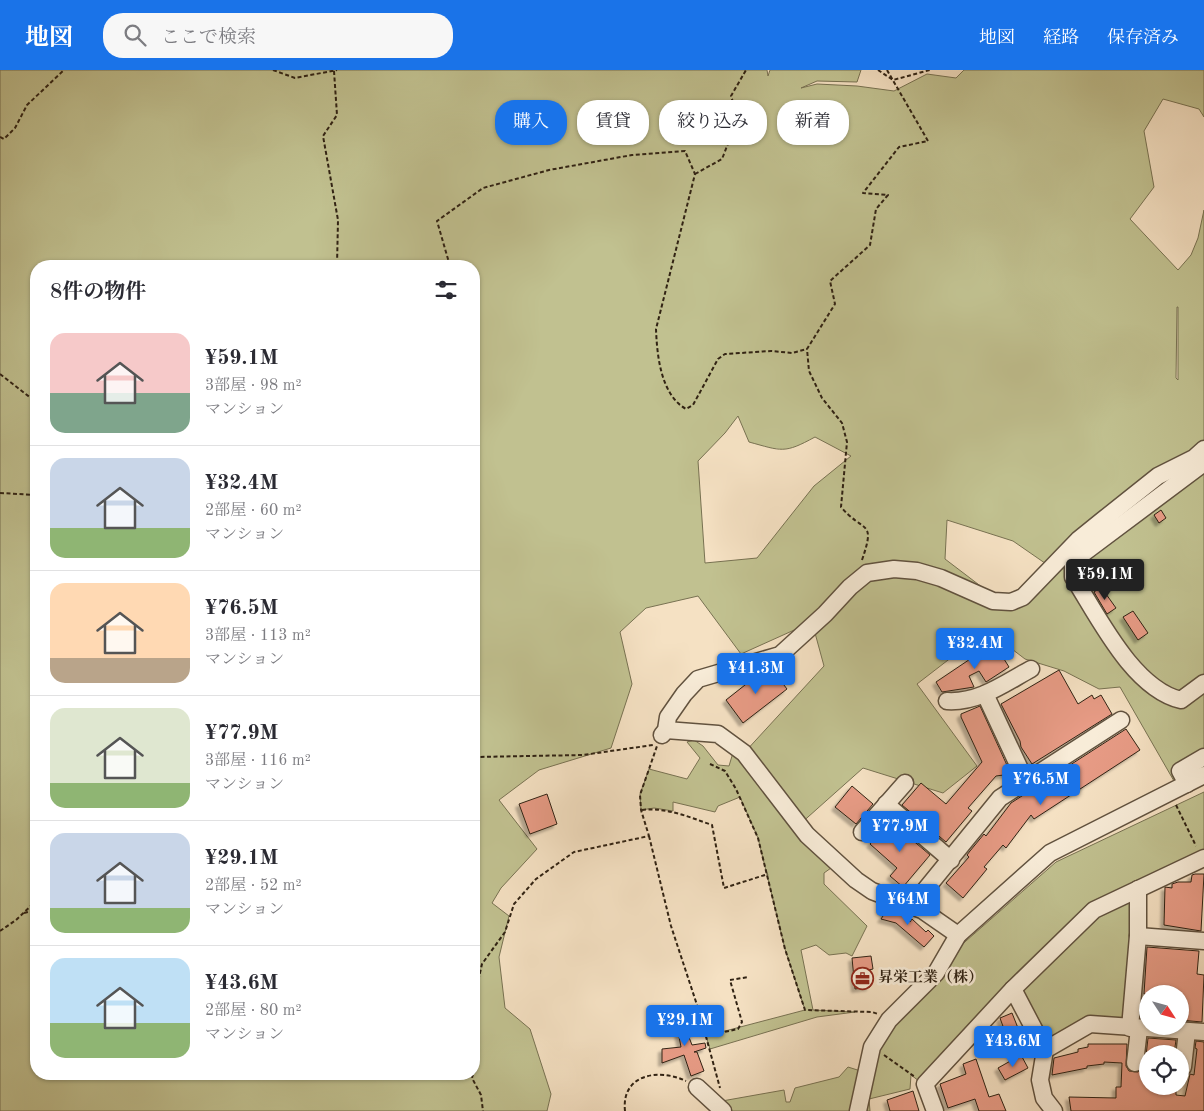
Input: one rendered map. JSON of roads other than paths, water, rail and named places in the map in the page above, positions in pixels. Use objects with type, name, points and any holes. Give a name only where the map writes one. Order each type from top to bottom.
[{"type":"street","points":[[958,935],[922,910],[872,891],[850,874],[807,835],[744,753],[735,746],[718,734],[664,733],[668,717],[684,694],[698,679],[780,655],[819,620],[850,586],[867,573],[894,569],[917,571],[941,578],[993,601],[1011,602],[1023,597],[1078,540],[1158,476],[1194,458],[1204,449]]},
{"type":"street","points":[[1204,464],[1077,558],[1073,566],[1073,577],[1131,668],[1171,698],[1181,700],[1204,683]]},
{"type":"street","points":[[947,701],[959,701],[985,694],[1031,669]]},
{"type":"street","points":[[985,694],[1026,782]]},
{"type":"street","points":[[912,906],[1000,798],[1121,720]]},
{"type":"street","points":[[1187,784],[1180,771],[1204,758]]},
{"type":"street","points":[[858,1111],[872,1047],[889,1020],[936,973],[958,935],[1050,853],[1204,775]]},
{"type":"street","points":[[862,832],[904,783]]},
{"type":"street","points":[[886,804],[951,860]]},
{"type":"street","points":[[935,1111],[925,1084],[1013,989],[1094,910],[1203,858]]},
{"type":"street","points":[[1135,1064],[1134,1028],[1138,889]]},
{"type":"street","points":[[1138,936],[1204,941]]},
{"type":"street","points":[[1013,989],[1044,1050],[1040,1080],[1044,1098],[1054,1111]]},
{"type":"street","points":[[1044,1050],[1090,1024],[1139,1028]]},
{"type":"street","points":[[1189,1031],[1204,1032]]},
{"type":"street","points":[[696,1087],[723,1111]]},
{"type":"place","name":"昇栄工業（株）","points":[[862,978]]}]
